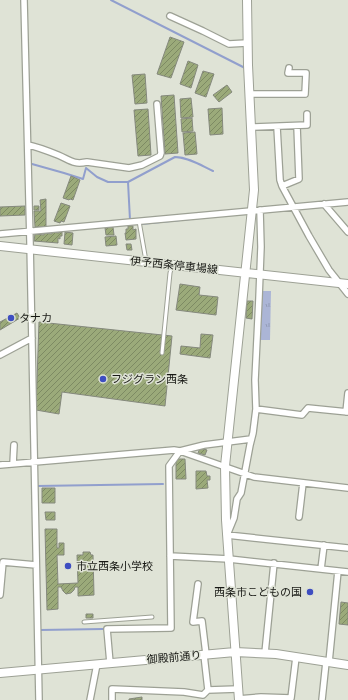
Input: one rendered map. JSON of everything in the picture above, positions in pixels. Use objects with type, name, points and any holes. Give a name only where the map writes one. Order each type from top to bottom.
[{"type":"street","points":[[24,0],[39,700]]},
{"type":"street","points":[[227,535],[234,518],[237,499],[241,493],[253,433],[256,409],[255,380],[261,247],[254,190],[247,43],[247,0]]},
{"type":"street","points":[[170,16],[229,44],[247,43]]},
{"type":"street","points":[[249,94],[305,94],[306,73],[288,73],[289,68]]},
{"type":"street","points":[[28,145],[60,156],[70,162],[87,162],[129,168],[142,165],[160,156],[161,153],[157,104]]},
{"type":"street","points":[[251,127],[307,125],[307,114]]},
{"type":"street","points":[[282,186],[299,179],[297,126]]},
{"type":"street","points":[[277,127],[280,180],[282,186],[329,270],[348,294]]},
{"type":"street","points":[[0,234],[348,202]]},
{"type":"street","points":[[324,204],[348,232]]},
{"type":"street","points":[[256,211],[245,273],[225,466],[227,535],[238,700],[261,697],[291,698],[296,657]]},
{"type":"street","name":"伊予西条停車場線","points":[[0,246],[348,284]]},
{"type":"street","points":[[0,355],[32,338]]},
{"type":"street","points":[[256,409],[302,415],[308,408],[347,412],[348,393]]},
{"type":"street","points":[[110,663],[106,629],[171,628],[168,466],[180,452],[204,445],[251,439]]},
{"type":"street","points":[[14,445],[14,464]]},
{"type":"street","points":[[0,465],[174,450],[254,477],[348,488]]},
{"type":"street","points":[[299,517],[303,483]]},
{"type":"street","points":[[227,535],[348,548]]},
{"type":"street","points":[[321,569],[324,545]]},
{"type":"street","points":[[170,556],[274,563],[348,572]]},
{"type":"street","points":[[0,593],[2,561],[36,565]]},
{"type":"street","points":[[265,653],[274,563]]},
{"type":"street","points":[[322,700],[338,571]]},
{"type":"street","points":[[198,584],[192,622],[202,621],[208,690]]},
{"type":"street","name":"御殿前通り","points":[[0,673],[235,652],[265,653],[348,665]]},
{"type":"street","points":[[90,700],[97,664]]},
{"type":"street","points":[[112,700],[112,689],[184,692],[203,695],[208,690],[238,689]]},
{"type":"lane","points":[[139,221],[146,262]]},
{"type":"lane","points":[[162,353],[172,265]]},
{"type":"lane","points":[[84,622],[152,617]]},
{"type":"lane","points":[[106,620],[106,629]]},
{"type":"green space","points":[[261,291],[271,291],[270,340],[258,340]]},
{"type":"building","points":[[170,37],[184,42],[171,78],[157,74]]},
{"type":"building","points":[[188,61],[198,65],[191,88],[180,84]]},
{"type":"building","points":[[203,71],[214,74],[206,97],[195,93]]},
{"type":"building","points":[[145,74],[147,103],[135,104],[132,75]]},
{"type":"building","points":[[227,85],[232,92],[219,102],[213,95]]},
{"type":"building","points":[[174,95],[178,153],[165,154],[161,96]]},
{"type":"building","points":[[191,98],[193,117],[181,118],[180,99]]},
{"type":"building","points":[[222,108],[223,134],[210,135],[208,109]]},
{"type":"building","points":[[148,109],[151,155],[138,156],[134,110]]},
{"type":"building","points":[[192,118],[193,131],[182,132],[181,119]]},
{"type":"building","points":[[195,132],[197,154],[185,155],[183,133]]},
{"type":"building","points":[[71,176],[80,180],[73,200],[69,200],[63,198]]},
{"type":"building","points":[[46,199],[46,227],[35,227],[34,211],[41,211],[40,200]]},
{"type":"building","points":[[61,203],[70,206],[64,222],[61,221],[60,223],[54,221]]},
{"type":"building","points":[[25,206],[25,215],[0,216],[0,207]]},
{"type":"building","points":[[34,206],[39,206],[39,210],[34,210]]},
{"type":"building","points":[[128,226],[133,226],[133,230],[136,229],[136,239],[126,240],[125,233]]},
{"type":"building","points":[[113,227],[114,235],[106,235],[105,228]]},
{"type":"building","points":[[52,232],[62,232],[60,239],[58,238],[58,243],[34,241],[35,234],[44,235],[44,233],[52,234]]},
{"type":"building","points":[[65,232],[73,233],[72,245],[64,244]]},
{"type":"building","points":[[116,236],[117,245],[106,246],[105,237]]},
{"type":"building","points":[[126,244],[131,244],[132,250],[127,250]]},
{"type":"building","points":[[180,284],[200,287],[199,295],[218,297],[216,315],[176,310]]},
{"type":"building","points":[[247,301],[253,301],[252,319],[246,318]]},
{"type":"building","points":[[17,313],[20,318],[0,330],[0,322]]},
{"type":"building","name":"フジグラン西条","points":[[39,322],[172,336],[165,406],[62,392],[59,414],[36,410]]},
{"type":"building","points":[[201,334],[213,335],[210,358],[180,354],[181,346],[200,348]]},
{"type":"building","points":[[200,448],[207,450],[205,455],[198,453]]},
{"type":"building","points":[[176,459],[185,459],[186,479],[176,479]]},
{"type":"building","points":[[196,471],[206,471],[207,476],[210,476],[210,480],[207,480],[208,488],[196,489]]},
{"type":"building","points":[[42,488],[55,488],[55,503],[42,503]]},
{"type":"building","points":[[45,512],[55,512],[55,520],[46,520]]},
{"type":"building","points":[[45,529],[57,529],[57,548],[59,548],[59,543],[64,543],[64,555],[57,555],[58,584],[78,583],[77,555],[83,555],[83,552],[90,552],[91,555],[93,555],[94,595],[78,596],[78,587],[75,587],[71,593],[66,594],[61,587],[58,587],[58,609],[47,610]]},
{"type":"building","points":[[341,602],[348,603],[348,625],[339,624]]},
{"type":"building","points":[[86,614],[93,614],[93,618],[86,618]]},
{"type":"building","points":[[142,697],[142,700],[129,700],[129,699]]},
{"type":"waterway","points":[[111,0],[245,68]]},
{"type":"waterway","points":[[32,164],[83,179],[86,168],[97,177],[108,182],[128,182],[175,157],[190,160],[213,171]]},
{"type":"waterway","points":[[128,182],[130,220]]},
{"type":"waterway","points":[[141,224],[210,217]]},
{"type":"waterway","points":[[37,488],[37,486],[163,484]]},
{"type":"waterway","points":[[40,628],[40,630],[103,629]]},
{"type":"place","name":"タナカ","points":[[11,318]]},
{"type":"place","name":"フジグラン西条","points":[[103,379]]},
{"type":"place","name":"市立西条小学校","points":[[68,566]]},
{"type":"place","name":"西条市こどもの国","points":[[310,592]]}]
